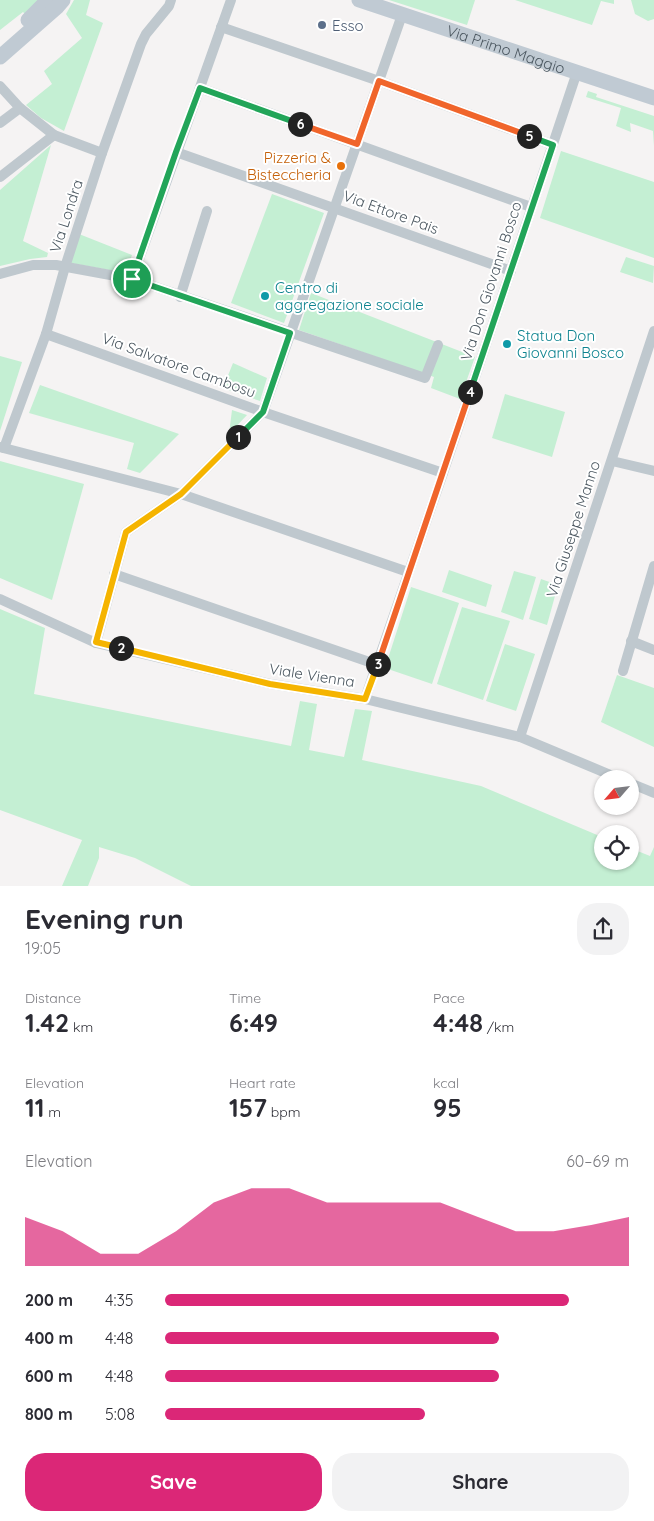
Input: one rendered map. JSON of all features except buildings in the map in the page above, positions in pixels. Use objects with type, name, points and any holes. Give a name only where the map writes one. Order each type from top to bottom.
[{"type":"main road","points":[[0,43],[35,14],[48,0]]},
{"type":"main road","points":[[0,56],[57,8],[63,0]]},
{"type":"main road","name":"Via Primo Maggio","points":[[359,0],[654,98]]},
{"type":"main road","points":[[633,92],[654,90]]},
{"type":"street","name":"Via Londra","points":[[2,448],[46,334],[65,267],[102,153],[144,39],[153,23],[169,6],[171,0]]},
{"type":"street","points":[[132,279],[231,0]]},
{"type":"street","points":[[96,642],[126,532],[181,494],[263,412],[402,15]]},
{"type":"street","points":[[221,27],[379,81],[553,145]]},
{"type":"street","name":"Via Don Giovanni Bosco","points":[[365,699],[443,473],[577,72]]},
{"type":"street","points":[[0,86],[20,108],[54,135],[102,153]]},
{"type":"street","points":[[200,88],[531,207]]},
{"type":"street","points":[[0,123],[20,108]]},
{"type":"street","points":[[0,177],[54,135]]},
{"type":"street","name":"Via Ettore Pais","points":[[176,152],[511,271]]},
{"type":"street","points":[[180,297],[207,212]]},
{"type":"street","points":[[0,274],[33,265],[56,265],[132,279],[180,297],[426,378],[438,345]]},
{"type":"street","name":"Via Giuseppe Manno","points":[[520,737],[654,331]]},
{"type":"street","name":"Via Salvatore Cambosu","points":[[46,334],[263,412],[443,473]]},
{"type":"street","points":[[2,448],[181,494],[408,572]]},
{"type":"street","points":[[612,461],[654,471]]},
{"type":"street","points":[[623,671],[651,587],[654,566]]},
{"type":"street","points":[[114,574],[378,665]]},
{"type":"street","name":"Viale Vienna","points":[[0,599],[96,642],[270,684],[365,699],[520,737],[599,770]]},
{"type":"street","points":[[632,641],[654,650]]},
{"type":"street","points":[[639,787],[654,793]]},
{"type":"green space","points":[[0,0],[39,0],[25,14],[23,12],[0,30]]},
{"type":"green space","points":[[74,0],[90,0],[86,15],[103,23],[64,131],[41,118],[26,105],[52,84],[44,71],[82,38],[66,14]]},
{"type":"green space","points":[[389,0],[475,0],[467,25]]},
{"type":"green space","points":[[515,0],[614,0],[614,4],[601,1],[592,25]]},
{"type":"green space","points":[[631,0],[654,0],[654,19],[648,21],[635,14]]},
{"type":"green space","points":[[588,91],[597,94],[596,97],[654,116],[654,146],[653,131],[630,123],[631,132],[616,126],[621,108],[586,97]]},
{"type":"green space","points":[[51,145],[23,241],[48,253],[47,257],[0,266],[0,190]]},
{"type":"green space","points":[[561,151],[654,182],[654,258],[540,218]]},
{"type":"green space","points":[[272,194],[324,213],[284,323],[231,303]]},
{"type":"green space","points":[[79,234],[132,255],[125,273],[71,263]]},
{"type":"green space","points":[[626,257],[654,266],[653,283],[620,272]]},
{"type":"green space","points":[[311,293],[475,357],[460,399],[431,388],[434,377],[299,330]]},
{"type":"green space","points":[[0,356],[22,362],[0,431]]},
{"type":"green space","points":[[233,363],[267,378],[260,401],[223,388]]},
{"type":"green space","points":[[40,385],[179,434],[140,473],[127,469],[134,443],[29,413]]},
{"type":"green space","points":[[505,394],[565,412],[552,457],[492,438]]},
{"type":"green space","points":[[232,410],[247,415],[229,434]]},
{"type":"green space","points":[[0,461],[84,484],[52,600],[0,578]]},
{"type":"green space","points":[[449,570],[492,585],[486,607],[442,592]]},
{"type":"green space","points":[[514,571],[536,577],[523,620],[501,612]]},
{"type":"green space","points":[[541,579],[558,585],[547,625],[529,619]]},
{"type":"green space","points":[[411,587],[459,603],[432,684],[385,668]]},
{"type":"green space","points":[[462,607],[510,621],[483,700],[437,684]]},
{"type":"green space","points":[[0,609],[45,628],[34,694],[291,746],[300,701],[317,704],[309,750],[344,757],[355,709],[372,711],[362,760],[481,786],[594,834],[594,870],[639,870],[639,852],[650,856],[654,847],[654,886],[191,886],[135,858],[99,847],[99,858],[88,886],[62,886],[82,840],[0,810]]},
{"type":"green space","points":[[505,644],[535,654],[516,711],[486,701]]},
{"type":"green space","points":[[617,675],[654,688],[654,747],[601,722]]},
{"type":"place","name":"Esso","points":[[322,25]]},
{"type":"place","name":"Pizzeria & Bisteccheria","points":[[341,166]]},
{"type":"place","name":"Centro di aggregazione sociale","points":[[265,296]]},
{"type":"place","name":"Statua Don Giovanni Bosco","points":[[507,344]]},
{"type":"route","points":[[379,81],[553,145],[445,468],[365,699],[270,684],[96,642],[126,532],[181,494],[263,412],[290,333],[180,297],[132,279],[200,88],[357,144],[379,81]]}]
